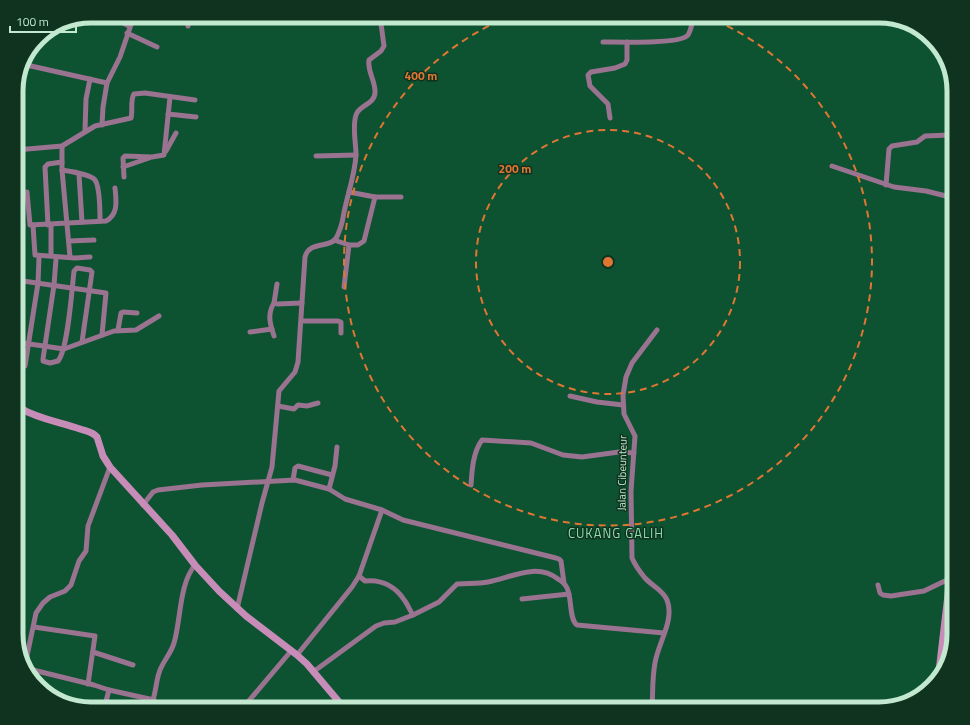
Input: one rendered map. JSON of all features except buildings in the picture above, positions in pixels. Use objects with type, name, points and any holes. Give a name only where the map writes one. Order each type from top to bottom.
[{"type":"street","points":[[123,23],[129,26]]},
{"type":"street","points":[[102,124],[107,83],[120,57],[130,23]]},
{"type":"street","points":[[237,609],[262,503],[269,482],[276,433],[278,397],[281,388],[292,377],[297,368],[302,320],[306,254],[311,248],[336,239],[340,229],[356,155],[356,114],[369,104],[374,98],[375,94],[369,68],[369,60],[381,51],[384,46],[381,23]]},
{"type":"street","points":[[603,42],[660,42],[685,38],[690,33],[692,23]]},
{"type":"street","points":[[127,33],[157,47]]},
{"type":"street","points":[[610,118],[608,104],[590,86],[588,75],[591,72],[615,68],[624,64],[627,60],[627,42]]},
{"type":"street","points":[[28,65],[107,83]]},
{"type":"street","points":[[85,131],[86,99],[90,79]]},
{"type":"street","points":[[23,149],[62,146],[95,126],[131,118],[132,97],[134,94],[145,93],[194,100]]},
{"type":"street","points":[[165,152],[170,97]]},
{"type":"street","points":[[168,114],[196,117]]},
{"type":"street","points":[[124,177],[123,158],[125,156],[164,156],[165,152],[178,133],[167,132]]},
{"type":"street","points":[[886,185],[889,149],[892,146],[917,142],[925,136],[947,135]]},
{"type":"street","points":[[62,146],[62,170],[70,257]]},
{"type":"street","points":[[316,156],[356,155]]},
{"type":"street","points":[[123,167],[152,157]]},
{"type":"street","points":[[62,162],[48,164],[45,167],[54,286],[43,359],[44,361],[50,363],[60,360],[64,349],[74,271],[77,268],[90,270],[92,272],[82,342]]},
{"type":"street","points":[[832,166],[886,185],[926,191],[947,196]]},
{"type":"street","points":[[62,170],[95,180],[99,197],[100,221]]},
{"type":"street","points":[[79,174],[82,222]]},
{"type":"street","points":[[27,192],[30,225],[49,225],[106,221],[111,218],[115,211],[115,188]]},
{"type":"street","points":[[349,192],[375,197],[401,198]]},
{"type":"street","points":[[334,240],[349,245],[358,245],[364,241],[375,197]]},
{"type":"street","points":[[33,225],[35,255],[53,257],[90,257]]},
{"type":"street","points":[[69,241],[94,240]]},
{"type":"street","points":[[344,287],[349,245]]},
{"type":"street","points":[[25,366],[38,283],[39,258]]},
{"type":"street","points":[[23,281],[106,293],[102,335]]},
{"type":"street","points":[[274,336],[270,321],[270,312],[274,303],[277,284]]},
{"type":"street","points":[[274,303],[302,303]]},
{"type":"street","points":[[118,330],[121,313],[137,313]]},
{"type":"street","points":[[23,343],[64,349],[118,330],[136,330],[159,316]]},
{"type":"street","points":[[302,320],[338,321],[340,322],[341,333]]},
{"type":"street","points":[[250,332],[272,329]]},
{"type":"street","name":"Jalan Cibeunteur","points":[[652,702],[655,662],[668,620],[669,610],[668,600],[660,590],[646,579],[632,558],[631,491],[634,434],[624,414],[623,390],[628,370],[657,330]]},
{"type":"street","points":[[570,396],[597,402],[623,405]]},
{"type":"street","points":[[278,406],[294,409],[298,405],[307,406],[318,403]]},
{"type":"street","points":[[23,413],[66,424],[95,435],[99,439],[103,456],[110,467],[143,505],[172,535],[195,565],[237,609],[294,653],[339,702]]},
{"type":"street","points":[[471,485],[477,446],[482,440],[530,443],[564,455],[582,456],[619,452],[634,453]]},
{"type":"street","points":[[329,489],[335,466],[337,447]]},
{"type":"street","points":[[293,480],[295,468],[298,466],[332,475]]},
{"type":"street","points":[[27,657],[34,628],[36,612],[50,597],[69,588],[74,580],[79,562],[86,551],[88,526],[110,467]]},
{"type":"street","points":[[143,505],[153,492],[158,490],[202,485],[293,480],[313,484],[329,489],[344,499],[382,510],[403,520],[559,559],[564,584],[569,594],[573,621],[577,625],[664,633]]},
{"type":"street","points":[[248,702],[352,587],[359,576],[382,510]]},
{"type":"street","points":[[34,671],[154,700],[159,674],[174,644],[186,585],[190,572],[195,565]]},
{"type":"street","points":[[313,672],[376,626],[384,623],[395,622],[439,602],[457,584],[487,582],[517,573],[542,571],[552,574],[564,584]]},
{"type":"street","points":[[359,576],[365,581],[375,580],[395,588],[406,601],[413,615]]},
{"type":"street","points":[[878,585],[880,593],[891,596],[924,591],[947,580]]},
{"type":"street","points":[[522,599],[569,594]]},
{"type":"street","points":[[940,664],[947,597]]},
{"type":"street","points":[[34,628],[95,637],[88,684]]},
{"type":"street","points":[[93,652],[133,665]]},
{"type":"street","points":[[106,702],[109,690]]},
{"type":"district","name":"CUKANG GALIH","points":[[616,533]]}]
